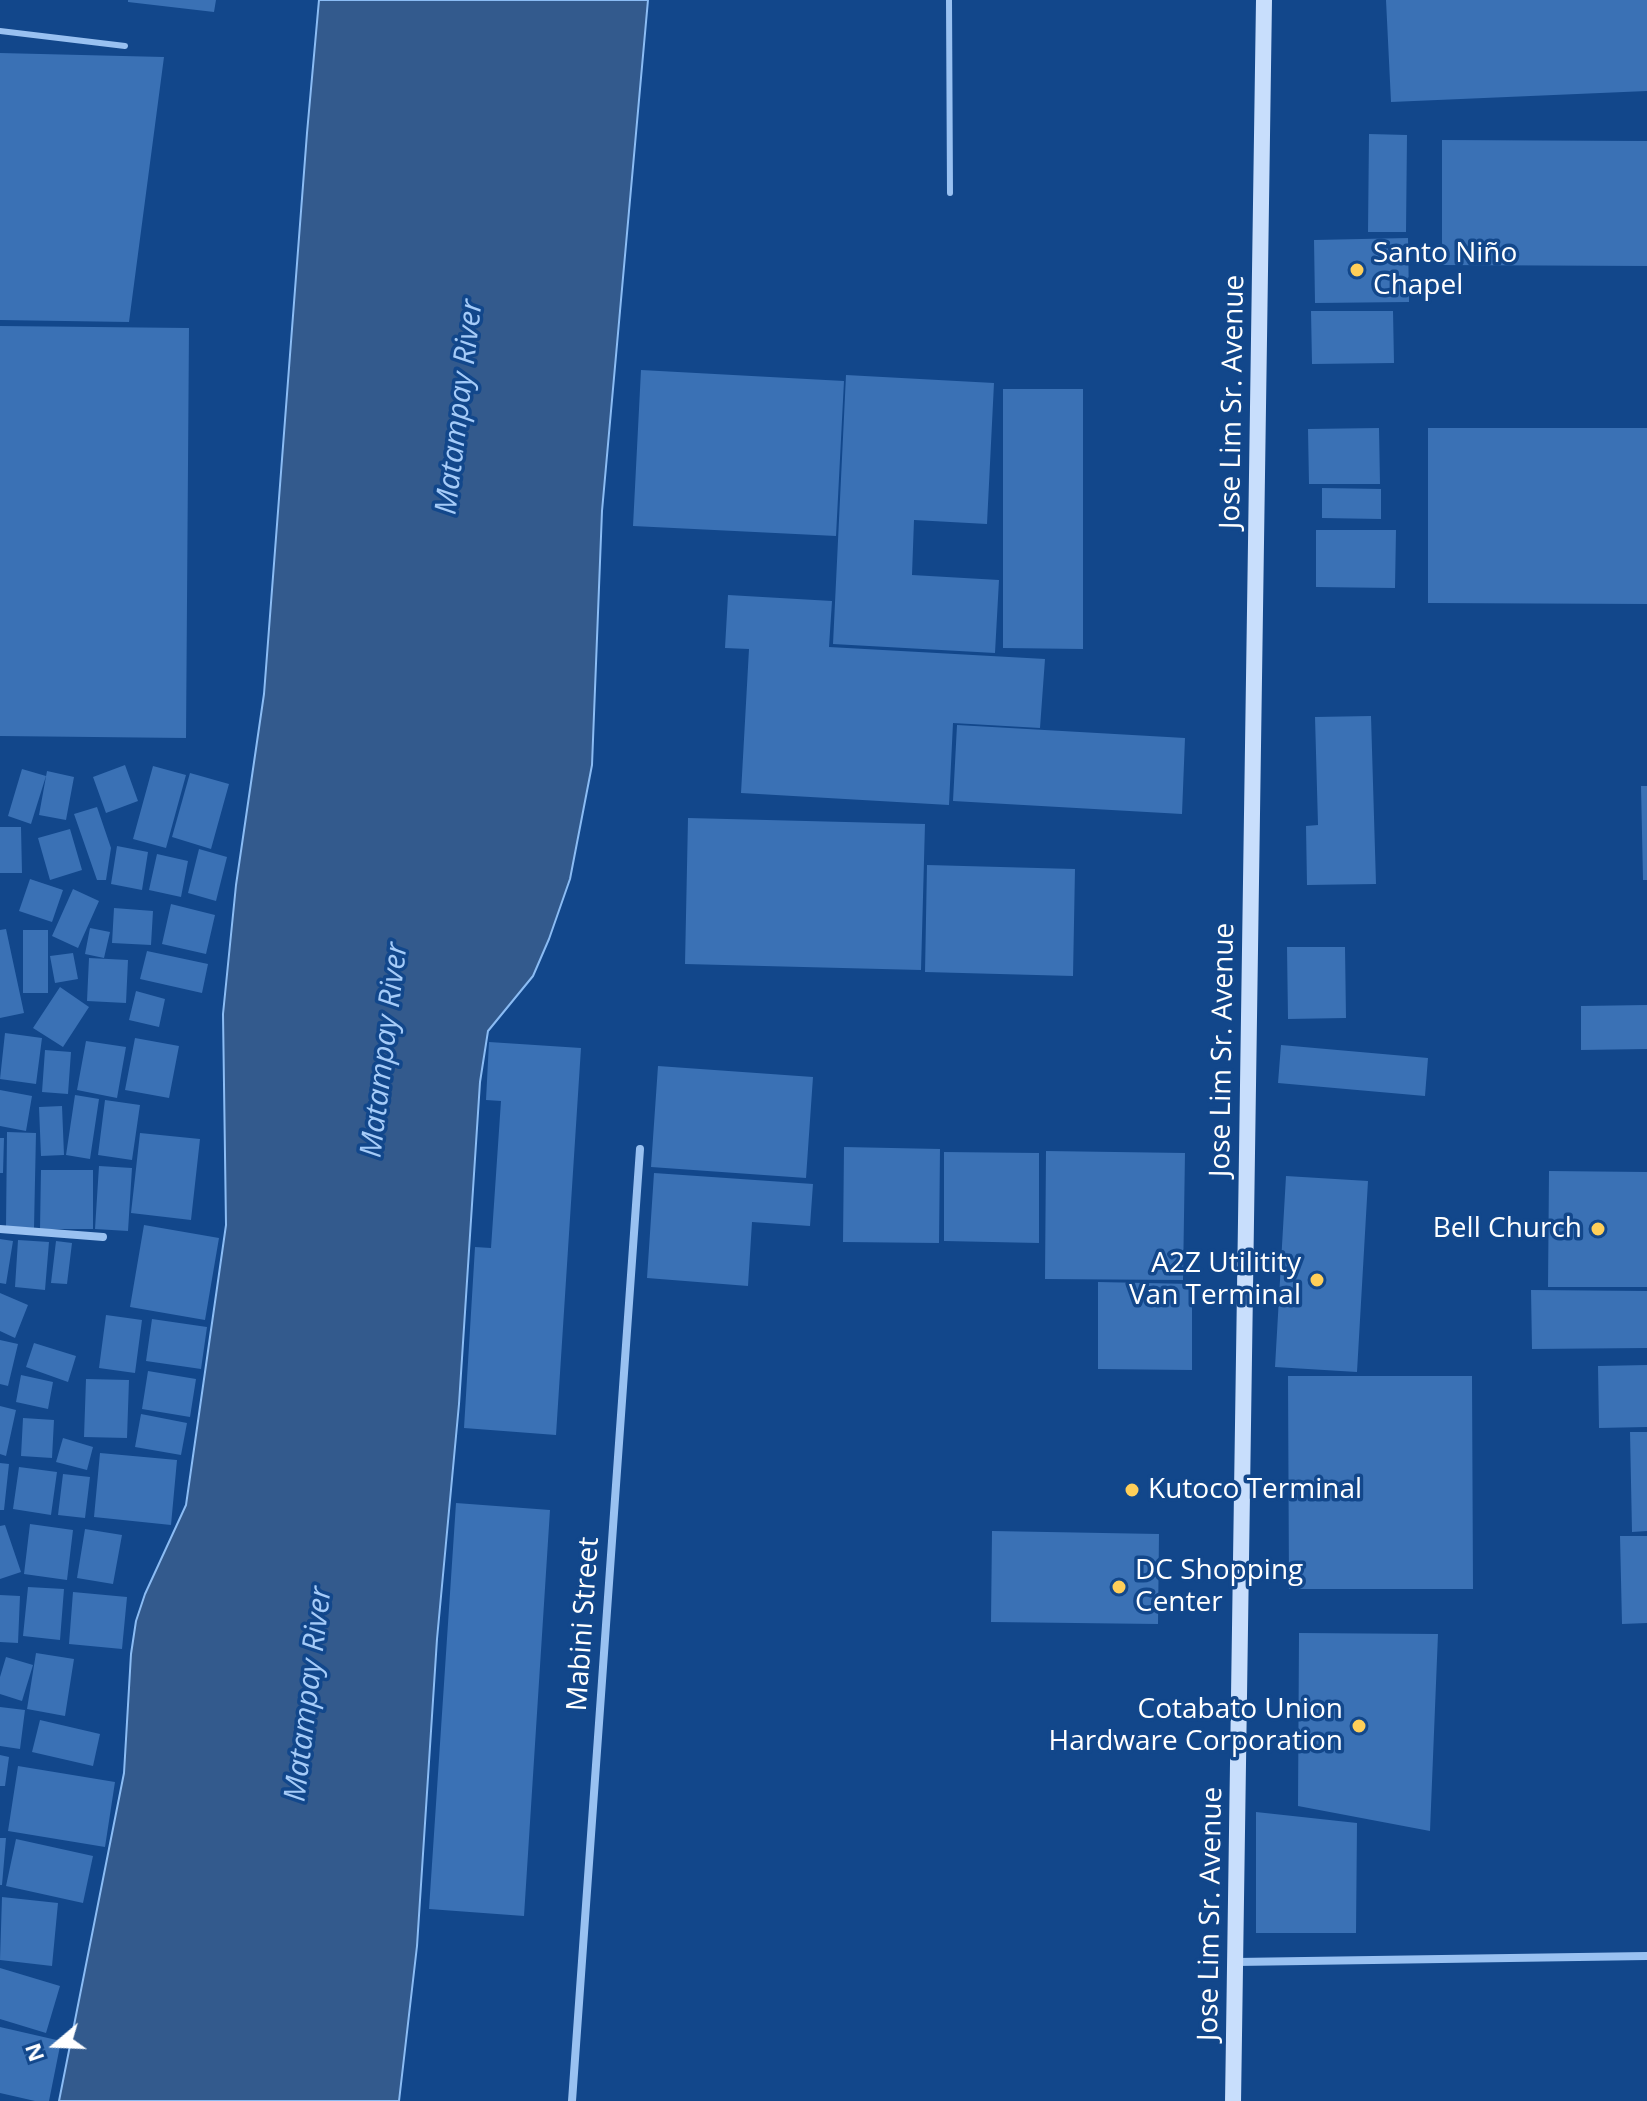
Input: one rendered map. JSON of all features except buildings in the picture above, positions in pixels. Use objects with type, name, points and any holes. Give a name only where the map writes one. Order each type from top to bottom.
[{"type":"main road","name":"Jose Lim Sr. Avenue","points":[[1233,2101],[1264,0]]},
{"type":"street","name":"Mabini Street","points":[[572,2101],[640,1149]]},
{"type":"street","points":[[0,1229],[103,1237]]},
{"type":"street","points":[[1236,1962],[1647,1956]]},
{"type":"lane","points":[[949,0],[950,193]]},
{"type":"lane","points":[[0,31],[125,46]]},
{"type":"water","name":"Matampay River","points":[[319,0],[648,0],[602,511],[592,765],[570,879],[549,939],[533,976],[488,1031],[480,1082],[459,1404],[437,1639],[417,1946],[399,2101],[59,2101],[124,1773],[136,1621],[145,1594],[186,1505],[226,1225],[223,1014],[236,885],[264,694]]},
{"type":"place","name":"Santo Niño Chapel","points":[[1357,270]]},
{"type":"place","name":"Bell Church","points":[[1598,1229]]},
{"type":"place","name":"A2Z Utilitity Van Terminal","points":[[1317,1280]]},
{"type":"place","name":"Kutoco Terminal","points":[[1132,1490]]},
{"type":"place","name":"DC Shopping Center","points":[[1119,1587]]},
{"type":"place","name":"Cotabato Union Hardware Corporation","points":[[1359,1726]]}]
